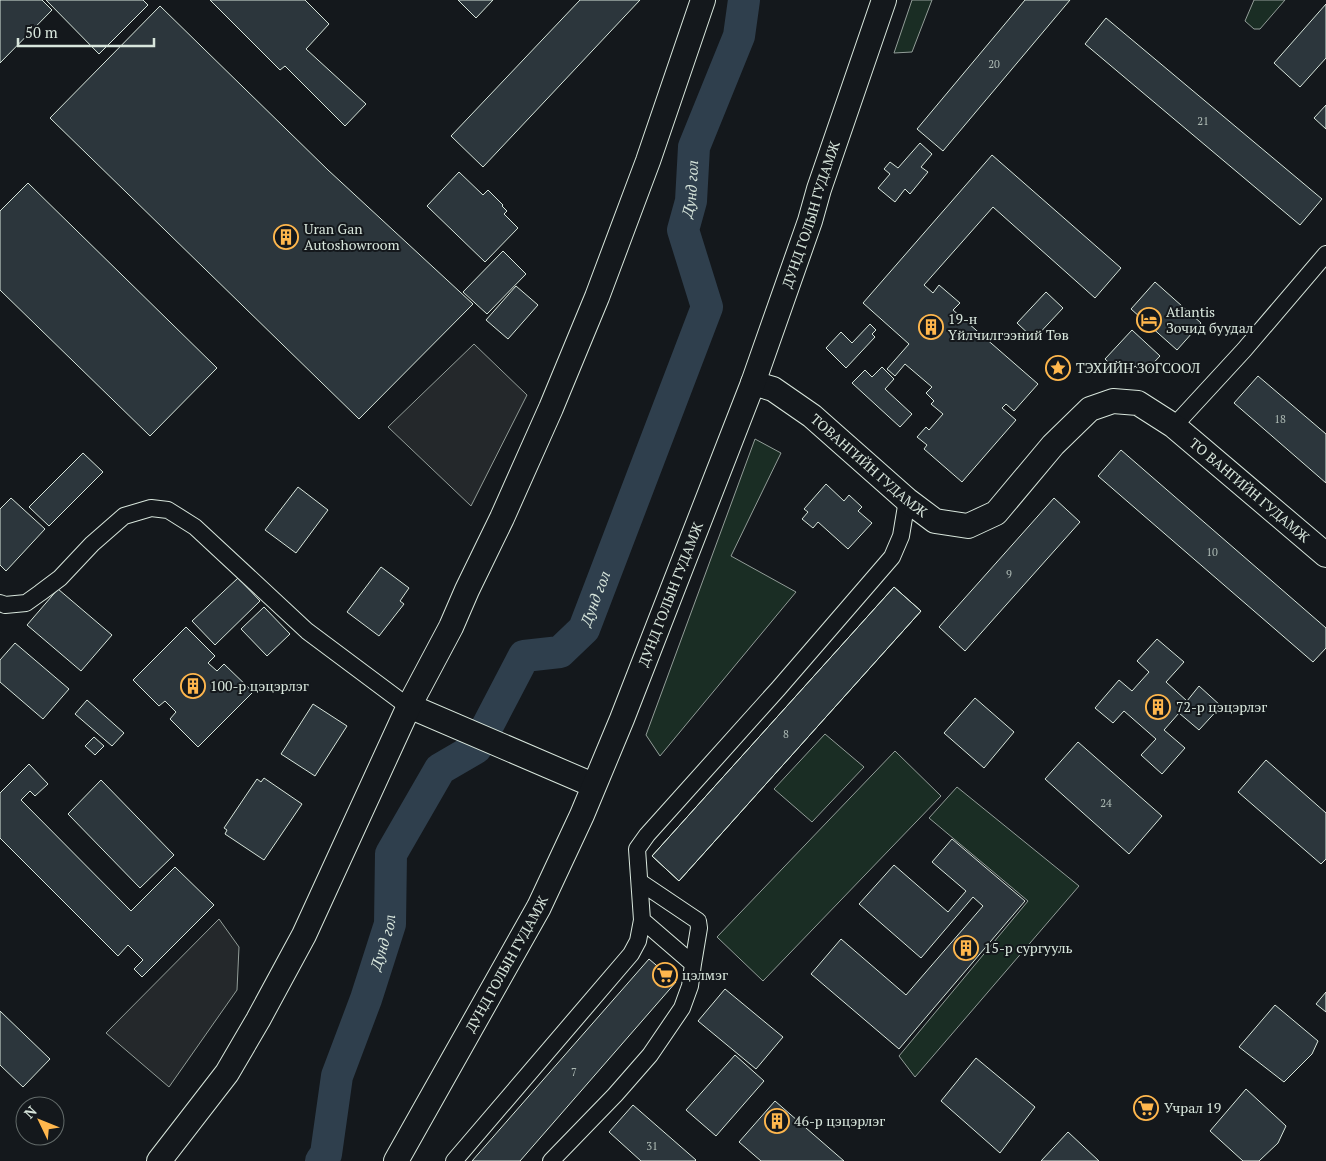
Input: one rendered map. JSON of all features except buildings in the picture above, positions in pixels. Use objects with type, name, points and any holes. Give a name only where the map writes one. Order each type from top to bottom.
[{"type":"street","points":[[159,1161],[227,1073],[258,1020],[304,935],[418,710],[451,627],[551,408],[597,297],[648,161],[703,0]]},
{"type":"street","name":"ДУНД ГОЛЫН ГУДАМЖ","points":[[396,1161],[539,907],[582,815],[583,780],[622,718],[753,383],[810,221],[819,189],[884,0]]},
{"type":"street","points":[[1174,426],[1244,350],[1326,254]]},
{"type":"street","name":"ТОВАНГИЙН ГУДАМЖ","points":[[753,383],[773,389],[812,416],[907,500],[935,521],[968,526],[996,513],[1053,445],[1090,409],[1113,401],[1138,404],[1174,426]]},
{"type":"street","name":"ТО ВАНГИЙН ГУДАМЖ","points":[[1174,426],[1326,555]]},
{"type":"street","points":[[454,1161],[631,954],[638,941],[642,920],[637,849],[647,835],[778,689],[892,557],[902,536],[907,500]]},
{"type":"street","points":[[0,603],[5,605],[26,603],[60,578],[92,544],[124,516],[151,508],[168,510],[195,527],[307,631],[402,702],[583,780]]},
{"type":"street","points":[[551,1161],[615,1095],[650,1055],[682,1008],[690,986],[699,928],[698,921],[640,882]]},
{"type":"street","points":[[642,920],[693,964]]},
{"type":"green space","points":[[912,0],[932,0],[912,52],[894,53]]},
{"type":"green space","points":[[1254,0],[1285,0],[1260,29],[1254,29],[1245,21]]},
{"type":"green space","points":[[755,439],[781,453],[731,556],[796,592],[660,756],[646,735]]},
{"type":"green space","points":[[825,734],[864,767],[812,822],[774,789]]},
{"type":"green space","points":[[895,751],[941,796],[763,981],[717,937]]},
{"type":"green space","points":[[957,787],[1079,886],[915,1077],[899,1056],[1028,901],[929,818]]},
{"type":"shaded area","points":[[474,344],[527,395],[471,506],[388,427]]},
{"type":"shaded area","points":[[219,919],[239,947],[237,990],[169,1087],[106,1033]]},
{"type":"waterway","name":"Дунд гол","points":[[321,1161],[326,1154],[337,1076],[366,999],[390,924],[391,854],[440,769],[476,748],[524,656],[560,652],[584,629],[707,307],[683,230],[691,201],[694,147],[739,36],[744,0]]},
{"type":"place","name":"Uran Gan Autoshowroom","points":[[286,237]]},
{"type":"place","name":"Atlantis Зочид буудал","points":[[1149,320]]},
{"type":"place","name":"19-н Үйлчилгээний Төв","points":[[931,327]]},
{"type":"place","name":"ТЭХИЙН ЗОГСООЛ","points":[[1058,368]]},
{"type":"place","name":"100-р цэцэрлэг","points":[[193,686]]},
{"type":"place","name":"72-р цэцэрлэг","points":[[1158,707]]},
{"type":"place","name":"15-р сургууль","points":[[966,948]]},
{"type":"place","name":"цэлмэг","points":[[665,975]]},
{"type":"place","name":"Учрал 19","points":[[1146,1108]]},
{"type":"place","name":"46-р цэцэрлэг","points":[[777,1121]]}]
